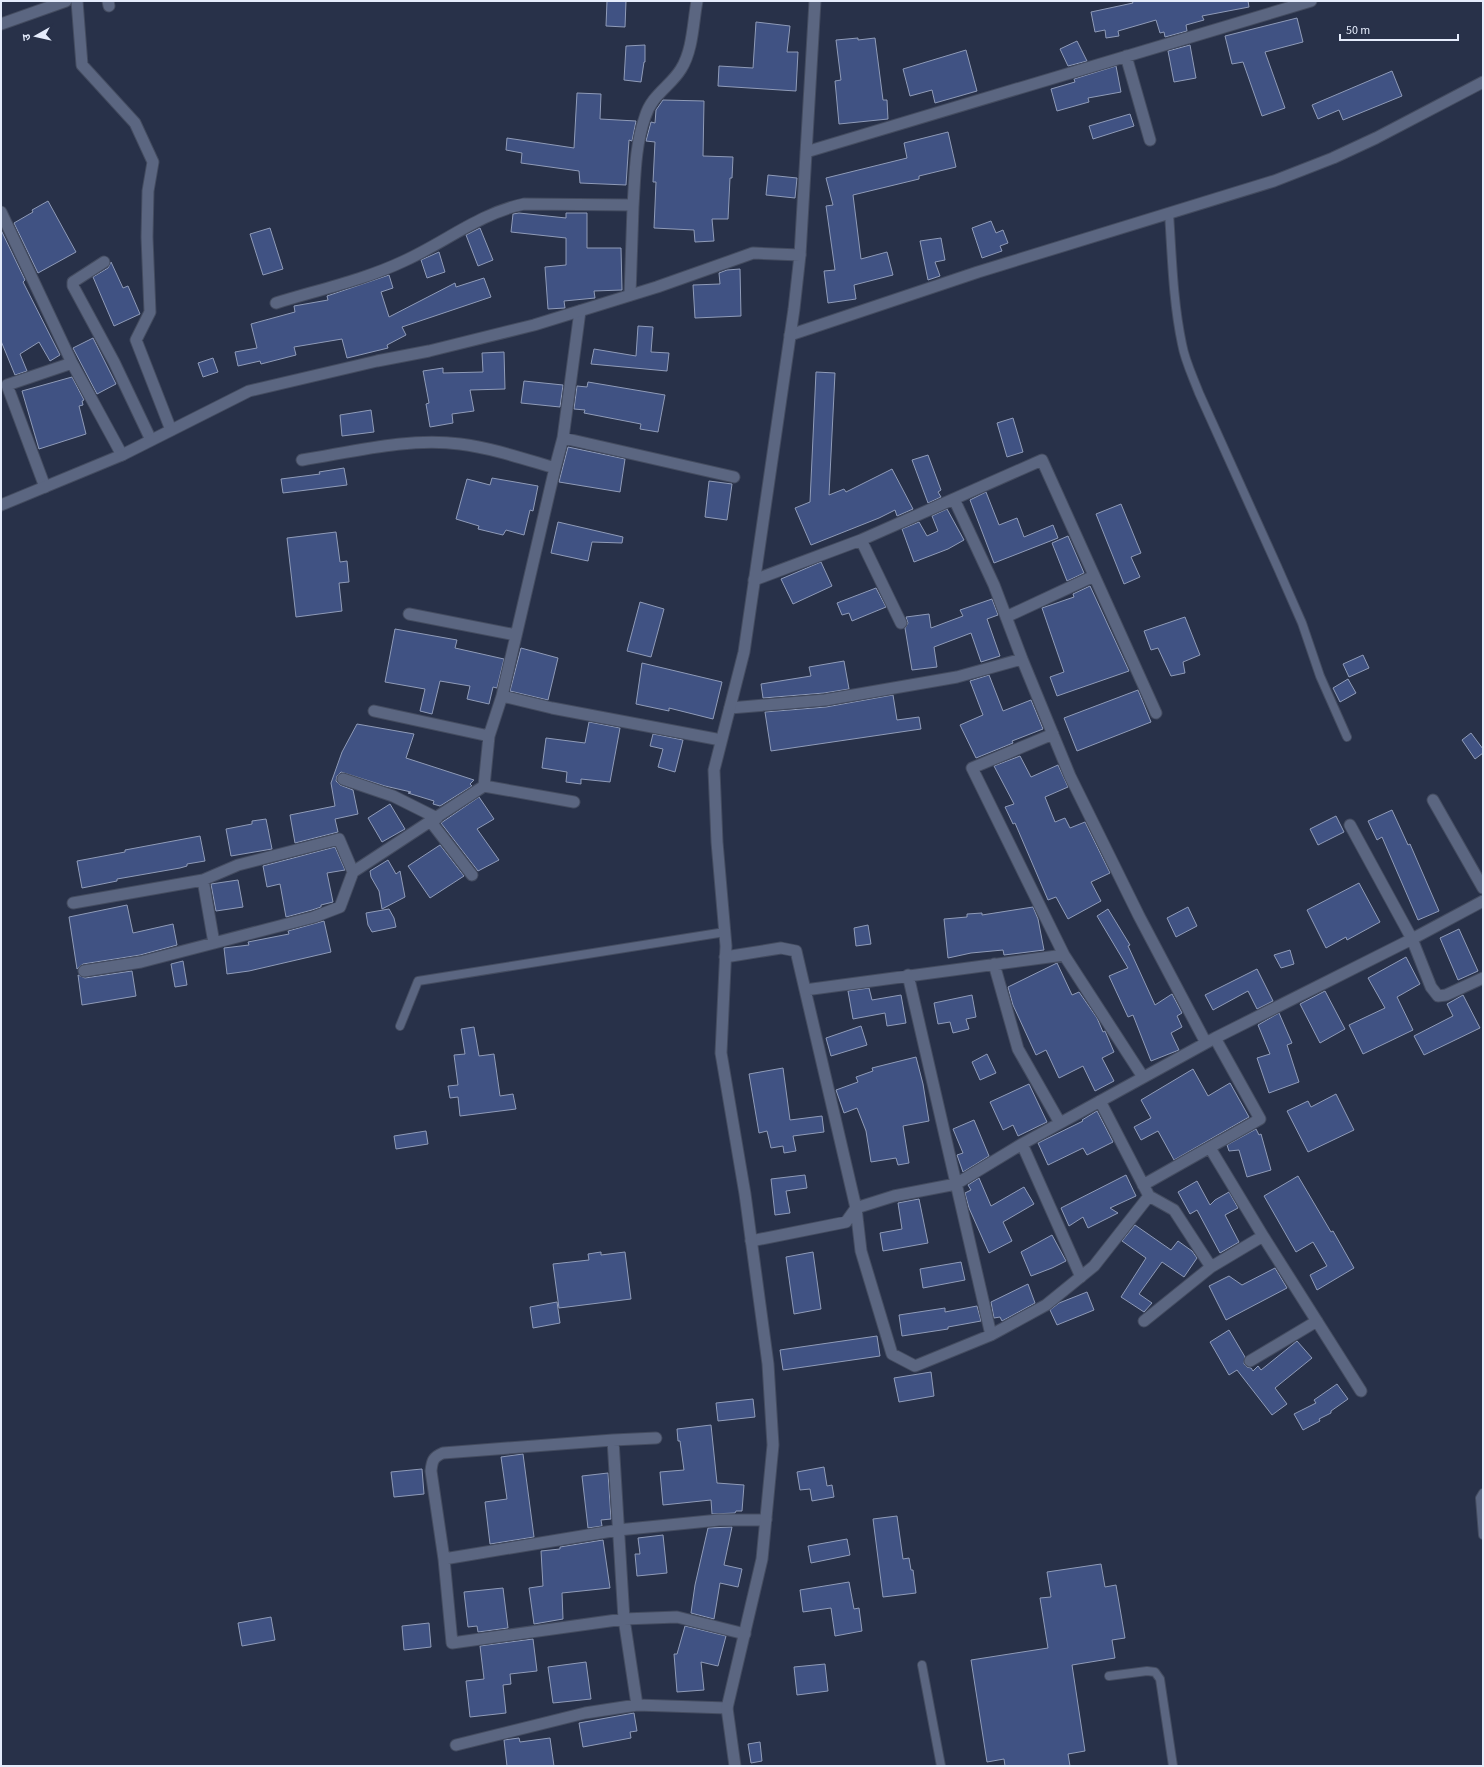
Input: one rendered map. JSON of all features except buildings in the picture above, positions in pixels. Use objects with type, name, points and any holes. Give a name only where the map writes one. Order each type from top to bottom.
[{"type":"street","points":[[1,24],[42,5],[66,1]]},
{"type":"street","points":[[77,1],[82,64],[135,124],[153,162],[148,191],[147,221],[150,312],[136,340],[171,430]]},
{"type":"street","points":[[630,295],[635,162],[640,132],[648,106],[659,92],[675,78],[682,68],[688,54],[697,1]]},
{"type":"street","points":[[735,1766],[727,1708],[762,1559],[773,1444],[768,1364],[751,1241],[721,1054],[725,957],[714,770],[744,652],[790,335],[800,255],[815,1]]},
{"type":"street","points":[[806,152],[1311,1]]},
{"type":"street","points":[[1126,56],[1150,140]]},
{"type":"street","points":[[790,335],[978,272],[1274,181],[1333,158],[1376,138],[1483,82]]},
{"type":"street","points":[[276,303],[376,272],[403,262],[489,216],[513,206],[524,204],[633,205]]},
{"type":"street","points":[[1,212],[72,363],[122,455]]},
{"type":"street","points":[[1,505],[122,455],[249,391],[377,361],[429,351],[534,325],[630,295],[753,253],[800,255]]},
{"type":"street","points":[[104,262],[73,282],[72,286],[114,362],[151,440]]},
{"type":"street","points":[[484,786],[489,736],[502,696],[563,438],[580,311]]},
{"type":"street","points":[[45,488],[7,385],[72,363]]},
{"type":"street","points":[[563,438],[734,476]]},
{"type":"street","points":[[302,460],[413,442],[436,442],[468,445],[555,468]]},
{"type":"street","points":[[754,580],[861,540],[1042,460],[1156,713]]},
{"type":"street","points":[[954,499],[994,585],[1022,659],[1070,776],[1139,916],[1210,1041],[1260,1119],[1143,1185]]},
{"type":"street","points":[[861,540],[901,623]]},
{"type":"street","points":[[1006,617],[1094,576]]},
{"type":"street","points":[[408,614],[516,635]]},
{"type":"street","points":[[730,708],[825,700],[956,678],[1022,659]]},
{"type":"street","points":[[502,696],[552,708],[721,740]]},
{"type":"street","points":[[374,711],[489,736]]},
{"type":"street","points":[[1053,734],[972,768],[1064,955],[1143,1077]]},
{"type":"street","points":[[344,779],[393,796],[434,820],[472,874]]},
{"type":"street","points":[[84,971],[141,962],[314,917],[340,907],[353,872],[484,786],[574,802]]},
{"type":"street","points":[[1433,800],[1483,888]]},
{"type":"street","points":[[1350,825],[1412,939],[1431,987],[1438,996],[1446,995],[1483,978]]},
{"type":"street","points":[[73,903],[203,880],[238,865],[340,839],[353,872]]},
{"type":"street","points":[[203,880],[214,943]]},
{"type":"street","points":[[751,1241],[846,1222],[856,1208],[894,1196],[956,1184],[1022,1144],[1210,1041],[1412,939],[1483,901]]},
{"type":"street","points":[[725,957],[781,948],[796,951],[856,1208],[861,1251],[892,1354],[915,1366],[991,1335],[1046,1305],[1094,1266],[1149,1196]]},
{"type":"street","points":[[805,990],[1064,955]]},
{"type":"street","points":[[994,964],[1018,1049],[1060,1123]]},
{"type":"street","points":[[908,975],[991,1335]]},
{"type":"street","points":[[1100,1101],[1149,1196],[1174,1210],[1211,1267]]},
{"type":"street","points":[[1022,1144],[1081,1277]]},
{"type":"street","points":[[1210,1148],[1263,1236],[1362,1391]]},
{"type":"street","points":[[1144,1321],[1211,1267],[1263,1236]]},
{"type":"street","points":[[1250,1361],[1317,1321]]},
{"type":"street","points":[[656,1438],[443,1453],[435,1456],[432,1462],[431,1471],[444,1559],[452,1643],[624,1618],[677,1618],[745,1634]]},
{"type":"street","points":[[613,1440],[624,1618],[637,1705]]},
{"type":"street","points":[[444,1559],[618,1530],[719,1520],[766,1520]]},
{"type":"street","points":[[456,1745],[585,1713],[637,1705],[727,1708]]},
{"type":"lane","points":[[1169,213],[1178,321],[1182,346],[1189,369],[1296,610],[1320,676],[1347,737]]},
{"type":"lane","points":[[400,1026],[418,981],[724,932]]},
{"type":"lane","points":[[1483,1493],[1480,1498],[1480,1504],[1483,1535]]},
{"type":"lane","points":[[922,1665],[941,1766]]},
{"type":"lane","points":[[1109,1676],[1147,1671],[1155,1672],[1160,1679],[1173,1766]]}]
